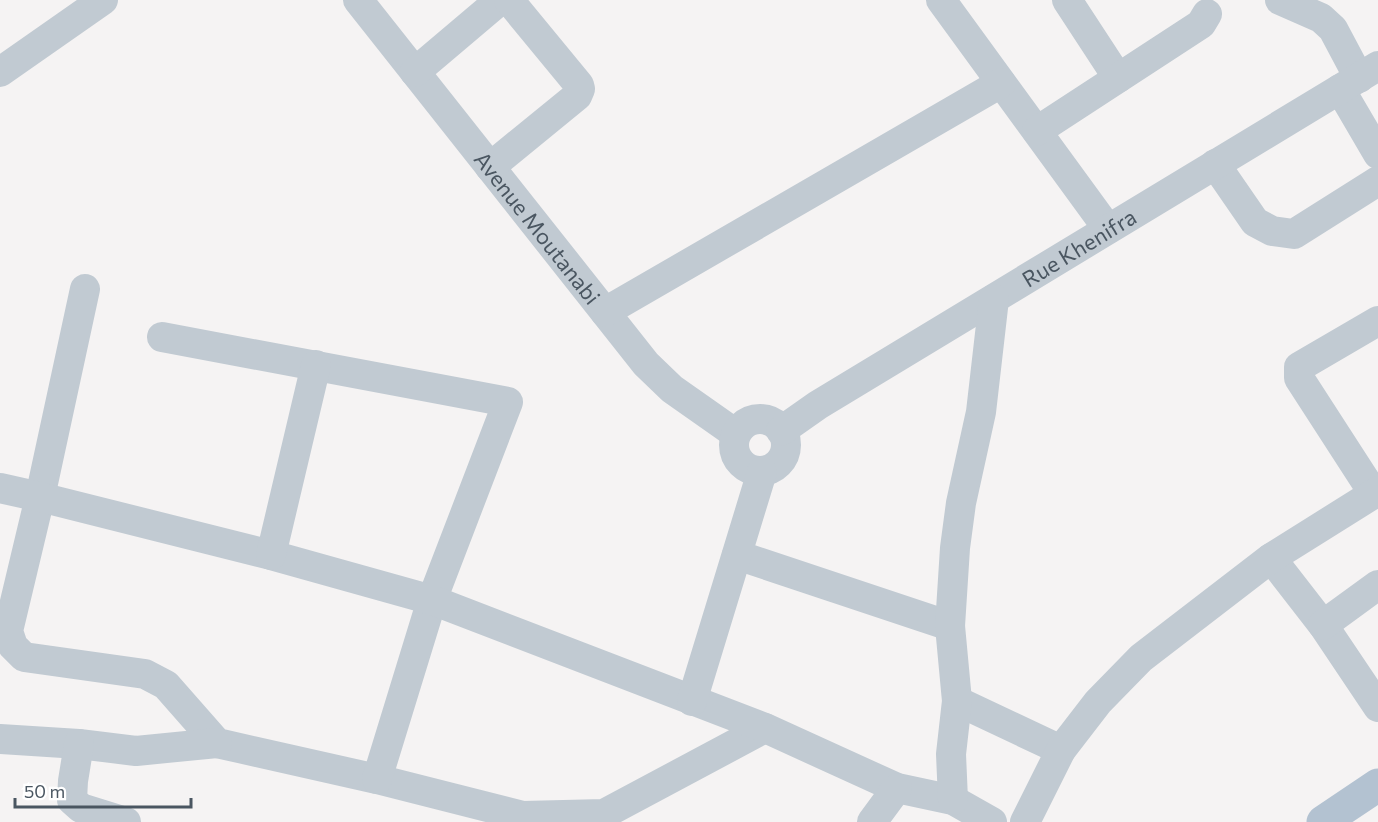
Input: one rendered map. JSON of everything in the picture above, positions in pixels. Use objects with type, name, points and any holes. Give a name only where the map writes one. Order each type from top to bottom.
[{"type":"main road","points":[[1323,822],[1378,785]]},
{"type":"street","points":[[0,72],[103,0]]},
{"type":"street","name":"Avenue Moutanabi","points":[[358,0],[646,364],[672,389],[736,434]]},
{"type":"street","points":[[416,72],[500,0]]},
{"type":"street","points":[[490,167],[577,96],[580,89],[509,0]]},
{"type":"street","points":[[941,0],[1108,229]]},
{"type":"street","points":[[1067,0],[1118,78]]},
{"type":"street","points":[[1280,0],[1321,18],[1333,29],[1359,78],[1378,154]]},
{"type":"street","points":[[1037,131],[1201,24],[1207,14]]},
{"type":"street","name":"Rue Khenifra","points":[[782,431],[818,405],[1359,78]]},
{"type":"street","points":[[604,312],[1001,83]]},
{"type":"street","points":[[1215,164],[1255,222],[1272,231],[1294,234],[1378,181]]},
{"type":"street","points":[[86,289],[8,631],[14,646],[24,657],[145,674],[166,685],[217,743]]},
{"type":"street","points":[[952,800],[951,754],[957,701],[950,626],[955,548],[961,503],[981,412],[994,299]]},
{"type":"street","points":[[1025,822],[1061,750],[1098,702],[1141,658],[1271,558],[1376,492],[1299,378],[1299,367],[1378,321]]},
{"type":"street","points":[[162,337],[508,402],[432,600],[377,780]]},
{"type":"street","points":[[271,555],[316,365]]},
{"type":"street","points":[[767,420],[782,431],[786,448],[784,457],[771,470],[753,471],[738,460],[734,452],[736,434],[741,426],[749,421],[767,420]]},
{"type":"street","points":[[692,701],[762,472]]},
{"type":"street","points":[[0,488],[40,496],[271,555],[432,600],[765,728],[897,788],[952,800],[992,822]]},
{"type":"street","points":[[737,555],[950,626]]},
{"type":"street","points":[[1271,558],[1323,625],[1378,706]]},
{"type":"street","points":[[1323,625],[1378,585]]},
{"type":"street","points":[[957,701],[1061,750]]},
{"type":"street","points":[[0,739],[79,744],[136,751],[217,743],[377,780],[523,819],[608,818],[765,728]]},
{"type":"street","points":[[79,744],[72,800],[81,808],[126,822]]},
{"type":"street","points":[[872,822],[897,788]]}]
